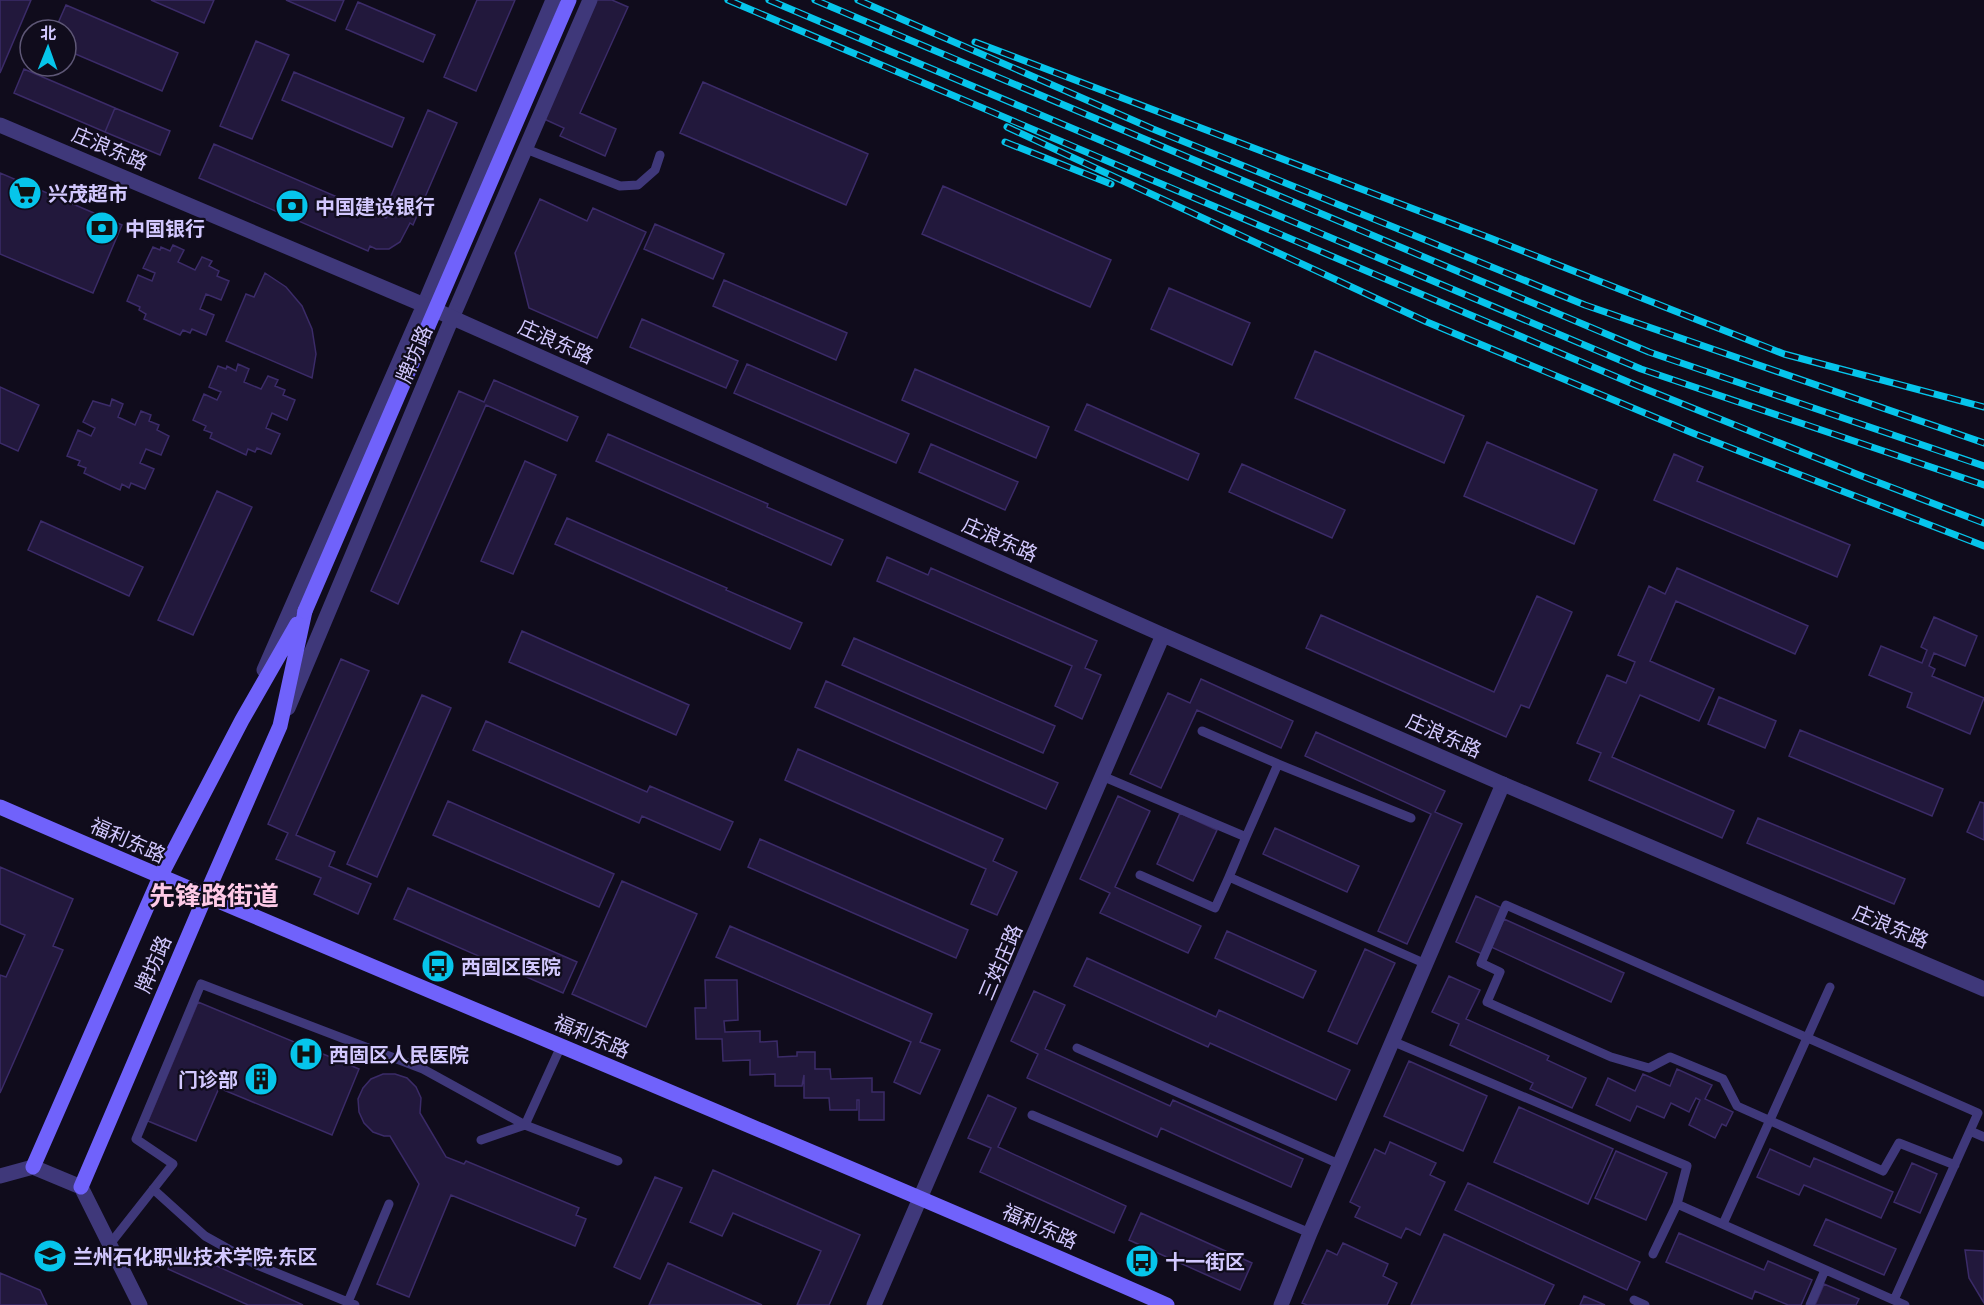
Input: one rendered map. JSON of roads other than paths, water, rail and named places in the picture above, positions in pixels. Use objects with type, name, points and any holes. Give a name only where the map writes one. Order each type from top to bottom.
[{"type":"main road","name":"牌坊路","points":[[33,1167],[160,877],[242,720],[305,611],[568,0]]},
{"type":"main road","name":"牌坊路","points":[[81,1187],[280,726],[305,611]]},
{"type":"main road","name":"福利东路","points":[[0,807],[205,897],[921,1197],[1167,1305]]},
{"type":"street","name":"牌坊路","points":[[242,720],[429,307],[553,0]]},
{"type":"street","points":[[429,307],[568,0]]},
{"type":"street","name":"牌坊路","points":[[280,726],[452,318],[590,0]]},
{"type":"street","name":"庄浪东路","points":[[0,124],[429,307],[1163,635],[1503,784],[1984,989]]},
{"type":"street","name":"三姓庄路","points":[[874,1305],[1163,635]]},
{"type":"street","points":[[1281,1305],[1339,1164],[1503,784]]},
{"type":"street","points":[[0,1176],[33,1167],[81,1187],[140,1305]]},
{"type":"lane","points":[[526,149],[620,186],[638,185],[655,170],[660,155]]},
{"type":"lane","points":[[1202,731],[1411,818]]},
{"type":"lane","points":[[1140,875],[1215,908],[1278,764]]},
{"type":"lane","points":[[1102,776],[1246,837]]},
{"type":"lane","points":[[1229,877],[1426,964]]},
{"type":"lane","points":[[1894,1300],[1955,1165],[1978,1113],[1506,906],[1481,963],[1500,972],[1487,1002],[1611,1057],[1649,1068],[1670,1057],[1723,1079],[1737,1106],[1883,1171],[1899,1143],[1955,1165]]},
{"type":"lane","points":[[110,1244],[173,1164],[136,1139],[201,984],[423,1069],[525,1125],[618,1161]]},
{"type":"lane","points":[[1723,1224],[1830,987]]},
{"type":"lane","points":[[1392,1041],[1687,1166],[1677,1204],[1653,1254]]},
{"type":"lane","points":[[481,1140],[525,1125],[561,1046]]},
{"type":"lane","points":[[1077,1048],[1339,1164]]},
{"type":"lane","points":[[1032,1115],[1310,1233]]},
{"type":"lane","points":[[1970,1131],[1984,1137]]},
{"type":"lane","points":[[153,1189],[205,1236],[257,1265],[352,1304],[389,1204]]},
{"type":"lane","points":[[1677,1204],[1905,1305]]},
{"type":"lane","points":[[1810,1305],[1825,1270]]},
{"type":"lane","points":[[1634,1300],[1645,1305]]},
{"type":"railway","points":[[728,0],[1633,384],[1984,523]]},
{"type":"railway","points":[[769,0],[1641,369],[1984,485]]},
{"type":"railway","points":[[815,0],[1649,352],[1984,466]]},
{"type":"railway","points":[[858,0],[1153,129],[1585,305],[1984,443]]},
{"type":"railway","points":[[975,42],[1490,238],[1784,354],[1984,407]]},
{"type":"railway","points":[[1007,127],[1427,322],[1695,434],[1984,546]]},
{"type":"railway","points":[[1005,142],[1111,184]]},
{"type":"place","name":"兴茂超市","points":[[25,193]]},
{"type":"place","name":"中国建设银行","points":[[292,206]]},
{"type":"place","name":"中国银行","points":[[102,228]]},
{"type":"place","name":"西固区医院","points":[[438,966]]},
{"type":"place","name":"西固区人民医院","points":[[306,1054]]},
{"type":"place","name":"门诊部","points":[[261,1079]]},
{"type":"place","name":"兰州石化职业技术学院·东区","points":[[50,1256]]},
{"type":"place","name":"十一街区","points":[[1142,1261]]},
{"type":"district","name":"先锋路街道","points":[[214,895]]}]
